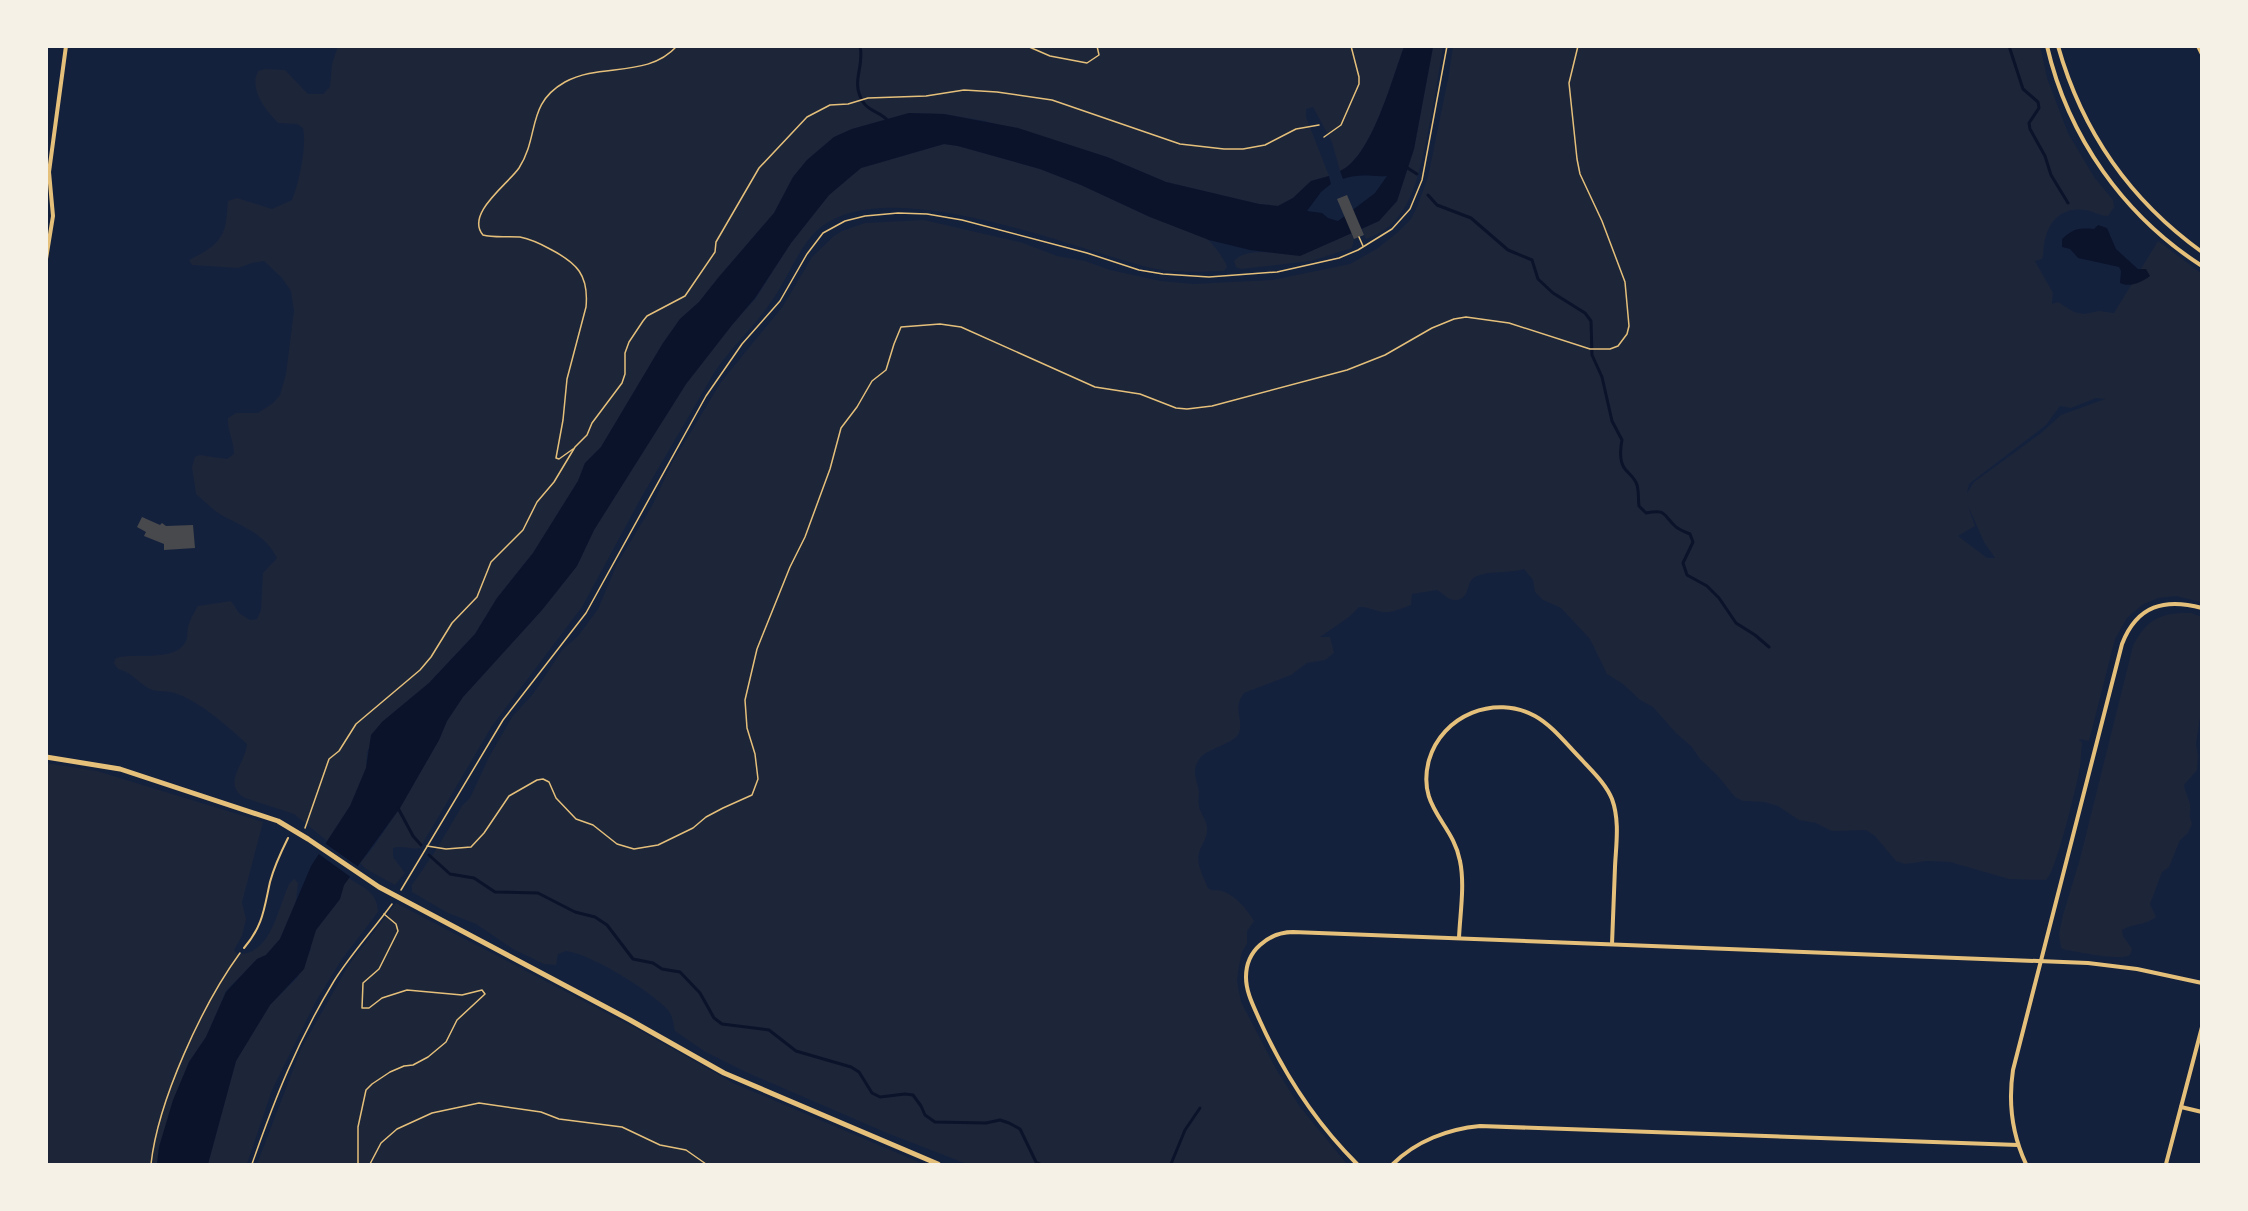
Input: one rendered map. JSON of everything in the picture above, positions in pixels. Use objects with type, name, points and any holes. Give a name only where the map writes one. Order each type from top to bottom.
[{"type":"street","points":[[46,259],[53,216],[48,189],[49,172],[66,46]]},
{"type":"street","points":[[2047,46],[2052,68],[2067,108],[2098,164],[2127,202],[2148,224],[2202,267]]},
{"type":"street","points":[[2058,46],[2082,113],[2117,171],[2163,221],[2202,252]]},
{"type":"street","points":[[2198,46],[2202,54]]},
{"type":"street","points":[[2026,1164],[2018,1145],[2011,1114],[2011,1082],[2122,644],[2131,626],[2151,609],[2168,603],[2188,604],[2202,608]]},
{"type":"street","points":[[1459,938],[1461,862],[1454,843],[1434,811],[1426,783],[1428,766],[1433,750],[1443,734],[1456,721],[1472,712],[1491,707],[1509,707],[1528,712],[1550,727],[1604,784],[1612,800],[1617,818],[1612,944]]},
{"type":"street","points":[[46,757],[106,766],[271,818],[308,839],[367,880],[724,1072],[938,1164]]},
{"type":"street","points":[[1357,1164],[1314,1114],[1292,1082],[1254,1007],[1247,984],[1246,970],[1253,952],[1270,938],[1293,932],[2040,961],[2113,966],[2202,983]]},
{"type":"street","points":[[2166,1164],[2202,1027]]},
{"type":"street","points":[[2181,1107],[2202,1112]]},
{"type":"street","points":[[1393,1164],[1430,1138],[1459,1129],[1480,1126],[2018,1145]]},
{"type":"lane","points":[[244,948],[255,934],[265,912],[270,882],[288,838]]},
{"type":"path","points":[[677,46],[667,56],[648,65],[581,75],[557,87],[541,102],[532,137],[520,166],[484,206],[480,214],[479,227],[485,236],[520,237],[542,244],[571,261],[583,277],[587,295],[586,307],[567,379],[556,458],[559,459],[586,435],[624,379],[625,353],[629,342],[647,316],[678,301],[689,292],[715,252],[716,242],[759,168],[807,117],[830,105],[848,104],[868,98],[926,96],[964,90],[997,92],[1052,100],[1180,144],[1224,149],[1243,149],[1265,145],[1296,129],[1319,125]]},
{"type":"path","points":[[1027,46],[1050,57],[1087,63],[1099,55],[1096,46]]},
{"type":"path","points":[[1324,137],[1341,125],[1359,84],[1351,46]]},
{"type":"path","points":[[400,891],[503,720],[586,613],[650,494],[711,388],[742,344],[780,301],[812,246],[830,228],[845,220],[865,216],[898,213],[927,214],[957,219],[1087,253],[1139,270],[1209,277],[1286,270],[1339,258],[1363,247],[1392,229],[1410,209],[1418,193],[1430,141],[1447,46]]},
{"type":"path","points":[[427,846],[446,849],[471,847],[484,833],[509,796],[543,779],[549,782],[556,798],[576,819],[593,825],[617,844],[634,849],[646,848],[667,841],[693,828],[706,817],[752,795],[759,778],[747,728],[745,700],[757,649],[790,567],[805,537],[830,469],[841,428],[857,407],[868,386],[888,367],[894,344],[902,327],[940,324],[961,327],[1095,387],[1140,394],[1176,408],[1187,409],[1231,402],[1347,370],[1385,355],[1432,328],[1454,319],[1466,318],[1509,323],[1594,350],[1610,349],[1623,342],[1627,334],[1629,313],[1625,282],[1576,159],[1569,91],[1578,46]]},
{"type":"path","points":[[1359,237],[1363,247]]},
{"type":"path","points":[[304,829],[329,759],[339,751],[356,724],[420,670],[431,657],[452,623],[477,597],[491,562],[523,530],[534,507],[554,482],[575,447]]},
{"type":"path","points":[[252,1164],[276,1094],[306,1030],[335,980],[394,901]]},
{"type":"path","points":[[358,1164],[358,1127],[366,1090],[390,1072],[413,1065],[428,1057],[446,1042],[457,1020],[485,994],[482,990],[462,995],[407,990],[382,998],[369,1008],[362,1008],[363,983],[379,969],[398,931],[396,924],[384,914]]},
{"type":"path","points":[[151,1164],[156,1134],[174,1078],[215,991],[244,948]]},
{"type":"path","points":[[370,1164],[381,1143],[397,1129],[432,1113],[479,1103],[541,1112],[559,1119],[622,1127],[660,1145],[686,1150],[706,1164]]},
{"type":"shaded area","points":[[338,46],[1404,47],[1371,134],[1362,150],[1351,163],[1340,171],[1332,142],[1313,107],[1306,109],[1306,117],[1329,176],[1311,181],[1293,198],[1278,206],[1259,204],[1166,182],[1107,157],[985,121],[944,114],[909,113],[852,129],[834,137],[807,160],[793,177],[774,213],[699,302],[680,319],[663,343],[601,447],[585,463],[578,481],[533,553],[497,598],[475,634],[429,683],[382,722],[367,752],[366,768],[350,806],[327,841],[294,814],[245,798],[238,793],[235,787],[236,774],[247,744],[222,722],[185,697],[148,688],[130,674],[118,669],[114,663],[116,658],[124,656],[154,656],[174,652],[181,648],[186,641],[189,624],[198,606],[231,601],[239,613],[250,620],[257,619],[261,610],[263,573],[277,558],[271,548],[257,535],[214,510],[196,494],[192,467],[195,457],[200,455],[227,459],[234,454],[228,418],[236,413],[258,413],[280,395],[286,374],[294,311],[291,291],[282,278],[264,261],[238,268],[192,265],[189,260],[210,248],[221,236],[226,223],[228,201],[237,198],[272,209],[292,200],[295,193],[303,154],[303,128],[297,124],[278,123],[268,112],[255,85],[258,71],[285,70],[308,94],[323,94],[330,87],[332,64]]},
{"type":"shaded area","points":[[2040,46],[2047,78],[2068,133],[2094,177],[2113,200],[2114,207],[2108,216],[2077,209],[2063,213],[2048,229],[2042,259],[2035,261],[2053,293],[2052,304],[2058,302],[2074,312],[2084,314],[2099,311],[2114,313],[2158,241],[2201,273],[2201,602],[2176,596],[2158,598],[2142,605],[2127,618],[2115,639],[2089,741],[2079,739],[2082,743],[2081,761],[2075,791],[2055,862],[2046,880],[2009,879],[1950,862],[1927,861],[1905,864],[1896,861],[1875,836],[1866,830],[1832,831],[1816,823],[1799,820],[1778,806],[1764,802],[1743,801],[1735,797],[1692,747],[1653,707],[1640,700],[1623,684],[1607,674],[1590,639],[1561,608],[1543,600],[1535,592],[1533,580],[1524,569],[1477,576],[1471,581],[1464,596],[1457,600],[1448,598],[1437,590],[1412,594],[1411,605],[1393,611],[1384,612],[1359,607],[1349,617],[1320,637],[1330,637],[1334,653],[1325,660],[1307,663],[1291,675],[1244,693],[1238,709],[1240,728],[1237,737],[1205,754],[1196,766],[1199,806],[1207,827],[1207,834],[1198,857],[1201,871],[1208,888],[1232,896],[1254,921],[1247,931],[1247,944],[1242,952],[1239,966],[1237,981],[1241,1002],[1276,1069],[1300,1107],[1347,1164],[967,1164],[887,1133],[748,1073],[704,1051],[675,1031],[670,1014],[658,1001],[605,966],[566,951],[558,954],[556,965],[544,964],[513,949],[476,924],[448,913],[412,892],[412,885],[462,806],[470,798],[489,757],[512,717],[533,694],[562,650],[578,636],[598,609],[617,564],[652,506],[672,463],[721,382],[783,306],[812,257],[834,236],[865,223],[924,220],[1023,243],[1057,256],[1085,261],[1110,270],[1161,281],[1193,284],[1272,280],[1350,264],[1378,248],[1398,232],[1411,219],[1417,207],[1428,177],[1453,47]],"holes":[[[2096,398],[2105,399],[2061,415],[2040,434],[1974,482],[1967,493],[1969,484],[2046,425],[2060,406],[2071,408]],[[1968,506],[1984,542],[1995,558],[1987,558],[1958,536],[1975,526]]]},
{"type":"shaded area","points":[[1404,47],[1433,47],[1414,149],[1397,201],[1379,221],[1300,256],[1250,250],[1209,240],[1040,169],[944,144],[861,168],[829,195],[791,243],[755,298],[686,384],[594,530],[577,566],[542,610],[463,697],[447,721],[439,740],[400,808],[344,885],[340,899],[316,930],[304,969],[270,1005],[236,1061],[208,1164],[157,1164],[159,1147],[173,1100],[189,1062],[206,1037],[226,992],[257,959],[266,955],[280,939],[311,866],[350,806],[366,768],[371,735],[382,722],[429,683],[475,634],[497,598],[533,553],[578,481],[585,463],[601,447],[663,343],[680,319],[699,302],[774,213],[793,177],[807,160],[834,137],[852,129],[909,113],[944,114],[1018,128],[1107,157],[1166,182],[1259,204],[1278,206],[1293,198],[1311,181],[1329,176],[1331,184],[1321,192],[1307,211],[1322,213],[1338,221],[1375,193],[1387,176],[1360,176],[1343,179],[1340,171],[1351,163],[1362,150],[1371,134]]},
{"type":"shaded area","points":[[1433,47],[1443,47],[1427,137],[1416,183],[1403,211],[1381,232],[1366,239],[1362,229],[1379,221],[1397,201],[1414,149]]},
{"type":"shaded area","points":[[944,144],[1040,169],[1150,217],[1204,236],[1224,259],[1227,267],[1224,271],[1205,272],[1156,269],[1028,231],[981,219],[934,211],[890,208],[852,212],[821,227],[800,252],[764,311],[714,373],[641,498],[582,607],[492,726],[420,848],[393,848],[393,857],[405,873],[395,885],[366,869],[360,863],[400,808],[439,740],[447,721],[463,697],[542,610],[577,566],[594,530],[686,384],[756,298],[791,243],[829,195],[861,168]]},
{"type":"shaded area","points":[[2098,225],[2107,228],[2116,249],[2138,269],[2146,269],[2150,276],[2136,284],[2120,283],[2119,267],[2078,258],[2070,249],[2062,247],[2062,239],[2073,231],[2094,229]]},
{"type":"shaded area","points":[[1351,233],[1354,239],[1352,248],[1311,261],[1241,269],[1236,267],[1234,261],[1247,253],[1256,252],[1298,255]]},
{"type":"shaded area","points":[[2191,613],[2202,617],[2202,705],[2196,744],[2197,770],[2184,785],[2190,804],[2192,824],[2188,833],[2180,840],[2169,867],[2162,872],[2150,904],[2156,917],[2148,922],[2122,930],[2123,936],[2132,949],[2130,955],[2109,957],[2066,950],[2061,948],[2059,934],[2063,915],[2080,859],[2133,646],[2143,629],[2156,619],[2172,614]]},
{"type":"shaded area","points":[[46,763],[97,771],[263,822],[242,902],[246,919],[242,936],[234,950],[237,954],[249,953],[265,939],[272,929],[289,884],[294,879],[298,883],[296,901],[280,939],[266,955],[257,959],[226,991],[206,1037],[189,1062],[159,1147],[157,1164],[47,1164]]},
{"type":"shaded area","points":[[349,878],[372,895],[378,912],[342,959],[316,1001],[272,1090],[247,1164],[208,1164],[236,1061],[270,1005],[297,978],[311,949],[316,930],[340,899],[344,885]]},
{"type":"shaded area","points":[[396,903],[639,1030],[733,1083],[923,1164],[257,1164],[301,1049],[348,966]]},
{"type":"pier","points":[[323,842],[360,868],[352,878],[316,852]]},
{"type":"building","points":[[1347,195],[1364,235],[1354,239],[1337,199]]},
{"type":"building","points":[[142,517],[166,526],[193,525],[195,548],[164,550],[164,544],[144,536],[146,532],[137,527]]},
{"type":"waterway","points":[[860,46],[859,94],[866,105],[889,122]]},
{"type":"waterway","points":[[2009,46],[2023,89],[2038,102],[2039,108],[2029,123],[2030,129],[2045,156],[2051,175],[2068,203]]},
{"type":"waterway","points":[[1406,167],[1417,174]]},
{"type":"waterway","points":[[1428,195],[1437,205],[1471,218],[1508,250],[1532,260],[1538,279],[1553,293],[1585,313],[1591,321],[1592,355],[1602,377],[1612,421],[1622,440],[1620,451],[1622,463],[1636,483],[1639,506],[1646,513],[1661,512],[1676,527],[1690,534],[1693,542],[1683,563],[1687,575],[1707,586],[1719,598],[1736,623],[1769,647]]},
{"type":"waterway","points":[[398,808],[413,836],[421,845]]},
{"type":"waterway","points":[[429,855],[450,874],[474,878],[495,892],[538,893],[575,912],[595,917],[607,925],[633,959],[653,963],[662,969],[680,972],[700,993],[714,1018],[722,1024],[769,1030],[796,1051],[851,1067],[859,1072],[872,1093],[880,1097],[913,1095],[925,1115],[935,1122],[986,1123],[1000,1120],[1009,1123],[1020,1129],[1036,1162],[1040,1164]]},
{"type":"waterway","points":[[1171,1164],[1185,1130],[1200,1108]]}]
